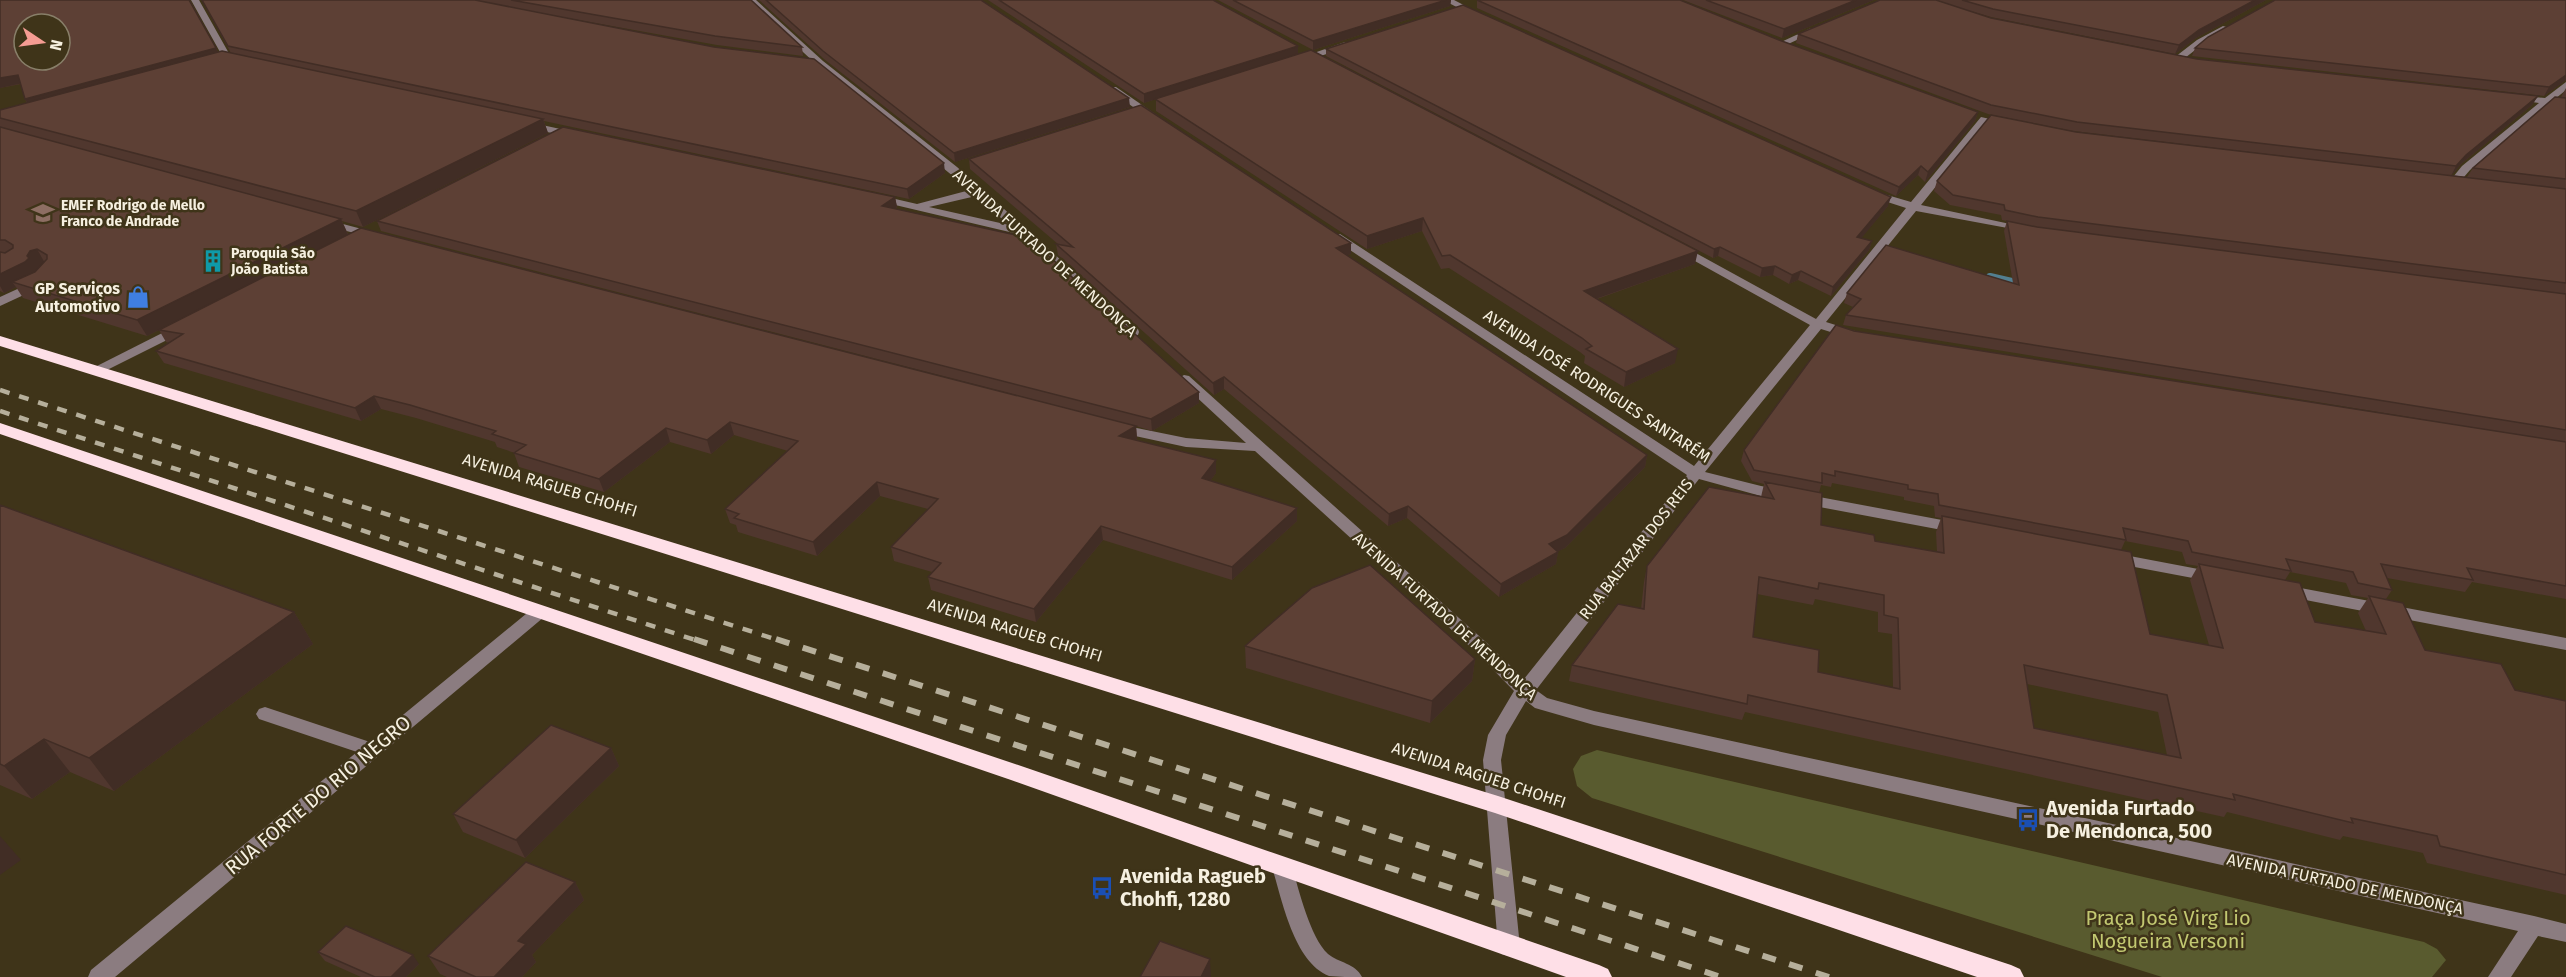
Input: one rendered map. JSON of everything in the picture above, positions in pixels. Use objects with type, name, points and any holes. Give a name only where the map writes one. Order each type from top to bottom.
[{"type":"highway","name":"AVENIDA RAGUEB CHOHFI","points":[[0,341],[98,369],[1498,805],[2011,977]]},
{"type":"highway","points":[[0,428],[538,613],[1018,774],[1599,977]]},
{"type":"street","points":[[195,0],[228,59]]},
{"type":"street","name":"AVENIDA FURTADO DE MENDONÇA","points":[[751,0],[820,63],[953,169],[1144,343]]},
{"type":"street","points":[[1447,0],[1458,9],[1485,17]]},
{"type":"street","points":[[1458,9],[1479,2]]},
{"type":"street","points":[[2194,62],[2173,58],[2239,21]]},
{"type":"street","points":[[1781,44],[1823,26]]},
{"type":"street","points":[[1771,40],[1791,48]]},
{"type":"street","points":[[1288,63],[1354,42]]},
{"type":"street","points":[[1291,45],[1332,67]]},
{"type":"street","points":[[217,62],[228,59],[248,64]]},
{"type":"street","points":[[802,61],[820,63]]},
{"type":"street","points":[[1105,84],[1164,123]]},
{"type":"street","points":[[2442,181],[2460,183],[2466,168],[2566,85]]},
{"type":"street","points":[[2502,96],[2566,103]]},
{"type":"street","name":"RUA BALTAZAR DOS REIS","points":[[1509,947],[1498,805],[1493,782],[1492,760],[1497,735],[1512,707],[1696,474],[1986,119]]},
{"type":"street","points":[[515,122],[585,137]]},
{"type":"street","points":[[542,143],[562,132]]},
{"type":"street","points":[[953,169],[967,165]]},
{"type":"street","points":[[1865,190],[1886,200],[1914,207],[2034,232]]},
{"type":"street","points":[[916,206],[969,195],[976,191]]},
{"type":"street","points":[[870,197],[1019,231]]},
{"type":"street","points":[[306,217],[373,231],[391,240]]},
{"type":"street","name":"AVENIDA JOSÉ RODRIGUES SANTARÉM","points":[[1324,228],[1696,474],[1761,491],[1971,531]]},
{"type":"street","points":[[347,244],[373,231]]},
{"type":"street","points":[[1666,242],[1817,324],[1862,337]]},
{"type":"street","points":[[0,302],[47,277]]},
{"type":"street","points":[[98,369],[191,322]]},
{"type":"street","name":"AVENIDA FURTADO DE MENDONÇA","points":[[1170,367],[1482,648],[1525,691],[1541,703],[1563,711],[2566,933]]},
{"type":"street","points":[[1103,424],[1172,442],[1209,447],[1257,447]]},
{"type":"street","points":[[2100,555],[2228,580]]},
{"type":"street","points":[[2274,589],[2566,644]]},
{"type":"street","name":"RUA FORTE DO RIO NEGRO","points":[[99,977],[538,613]]},
{"type":"street","points":[[265,714],[372,750]]},
{"type":"street","points":[[1282,867],[1301,928],[1320,960],[1351,977]]},
{"type":"street","points":[[2499,977],[2534,925]]},
{"type":"green space","name":"Praça José Virg Lio Nogueira Versoni","points":[[1597,750],[2424,942],[2437,949],[2446,960],[2432,977],[2162,977],[1592,798],[1577,786],[1573,769],[1581,756]]},
{"type":"building","points":[[0,0],[189,0],[216,48],[25,99],[18,75],[0,78]]},
{"type":"building","points":[[202,0],[475,0],[714,47],[814,59],[944,163],[907,189],[228,46]]},
{"type":"building","points":[[511,0],[751,0],[802,47],[715,36]]},
{"type":"building","points":[[766,0],[981,0],[1129,98],[954,153],[823,51]]},
{"type":"building","points":[[999,0],[1213,0],[1298,46],[1144,94]]},
{"type":"building","points":[[1233,0],[1446,0],[1313,41]]},
{"type":"building","points":[[1477,0],[1680,0],[1779,40],[1978,112],[1928,172],[1921,166],[1899,187]]},
{"type":"building","points":[[1706,0],[1856,0],[1784,29]]},
{"type":"building","points":[[1880,0],[1936,0],[1991,18],[2197,59],[2538,96],[2466,155],[2456,166],[2077,122],[1991,105],[1798,34]]},
{"type":"building","points":[[1962,0],[2255,0],[2199,30],[2179,45],[1993,9]]},
{"type":"building","points":[[2275,0],[2566,0],[2566,75],[2549,87],[2195,48],[2208,37]]},
{"type":"building","points":[[1463,5],[1891,197],[1857,237],[1872,241],[1833,287],[1801,271],[1792,275],[1775,266],[1762,268],[1720,247],[1714,249],[1326,49]]},
{"type":"building","points":[[1311,50],[1698,251],[1584,291],[1678,349],[1626,372],[1586,349],[1592,346],[1582,338],[1450,255],[1442,256],[1423,218],[1367,236],[1155,99]]},
{"type":"building","points":[[222,51],[543,119],[356,211],[0,118],[0,110]]},
{"type":"building","points":[[2555,97],[2566,98],[2566,179],[2473,168]]},
{"type":"building","points":[[1141,105],[1351,243],[1336,248],[1647,455],[1567,535],[1549,544],[1558,552],[1501,584],[1408,506],[1389,514],[1224,377],[1213,383],[1056,244],[1073,247],[969,159]]},
{"type":"building","points":[[1991,115],[2076,132],[2566,189],[2566,283],[2038,217],[2005,210],[2004,205],[1953,195],[1937,181]]},
{"type":"building","points":[[0,127],[341,219],[137,320],[12,282],[35,272],[47,259],[47,255],[37,249],[30,251],[27,256],[29,258],[25,262],[0,274],[0,252],[5,253],[13,248],[13,245],[0,240]]},
{"type":"building","points":[[563,127],[895,197],[882,206],[1029,238],[1199,392],[1151,419],[377,221]]},
{"type":"building","points":[[2007,221],[2037,227],[2566,294],[2566,430],[1846,315],[1861,299],[1847,293],[1886,245],[2019,285]]},
{"type":"building","points":[[361,228],[1136,426],[1119,436],[1216,460],[1202,478],[1297,508],[1232,567],[1101,526],[1034,609],[928,577],[941,563],[891,547],[938,499],[877,482],[813,542],[734,518],[739,514],[725,509],[798,441],[730,422],[707,440],[666,428],[599,479],[514,453],[526,445],[492,434],[496,431],[410,405],[374,396],[355,408],[156,351],[183,334],[159,330]]},
{"type":"building","points":[[1836,325],[1854,331],[2566,442],[2566,586],[2467,568],[2473,580],[2381,564],[2392,590],[2358,583],[2353,572],[2286,559],[2291,571],[2192,552],[2188,541],[2123,528],[2126,540],[1939,505],[1938,494],[1908,489],[1908,485],[1835,471],[1835,476],[1822,473],[1822,483],[1754,470],[1744,450]]},
{"type":"building","points":[[1765,482],[1822,493],[1821,525],[1874,535],[1875,541],[1944,553],[1942,516],[2131,552],[2150,634],[2223,648],[2199,564],[2300,583],[2315,622],[2386,634],[2369,596],[2403,603],[2425,650],[2501,664],[2515,690],[2566,701],[2566,875],[2440,846],[2437,836],[2351,818],[2353,823],[2233,794],[2235,800],[1748,695],[1747,704],[1572,665],[1618,604],[1644,609],[1647,566],[1709,487],[1774,499]],"holes":[[[1759,577],[1818,589],[1819,583],[1884,595],[1884,615],[1898,618],[1900,689],[1818,672],[1819,650],[1753,637]],[[2024,665],[2167,695],[2181,758],[2034,728]]]},
{"type":"building","points":[[0,505],[294,612],[89,758],[44,739],[4,766],[0,764]]},
{"type":"building","points":[[1370,565],[1475,659],[1432,701],[1245,646],[1312,588]]},
{"type":"building","points":[[551,725],[611,748],[516,840],[453,814]]},
{"type":"building","points":[[526,862],[575,882],[518,941],[526,944],[494,977],[476,977],[428,956]]},
{"type":"building","points":[[346,926],[413,955],[391,977],[375,977],[318,952]]},
{"type":"building","points":[[1160,941],[1210,959],[1201,977],[1140,977]]},
{"type":"waterway","points":[[1990,277],[2025,285]]},
{"type":"railway","points":[[0,390],[781,641]]},
{"type":"railway","points":[[0,411],[698,641]]},
{"type":"railway","points":[[694,639],[1721,977]]},
{"type":"railway","points":[[776,639],[1829,977]]},
{"type":"place","name":"EMEF Rodrigo de Mello Franco de Andrade","points":[[43,213]]},
{"type":"place","name":"Paroquia São João Batista","points":[[213,261]]},
{"type":"place","name":"GP Serviços Automotivo","points":[[138,297]]},
{"type":"place","name":"Avenida Furtado De Mendonca, 500","points":[[2028,820]]},
{"type":"place","name":"Avenida Ragueb Chohfi, 1280","points":[[1102,888]]}]
